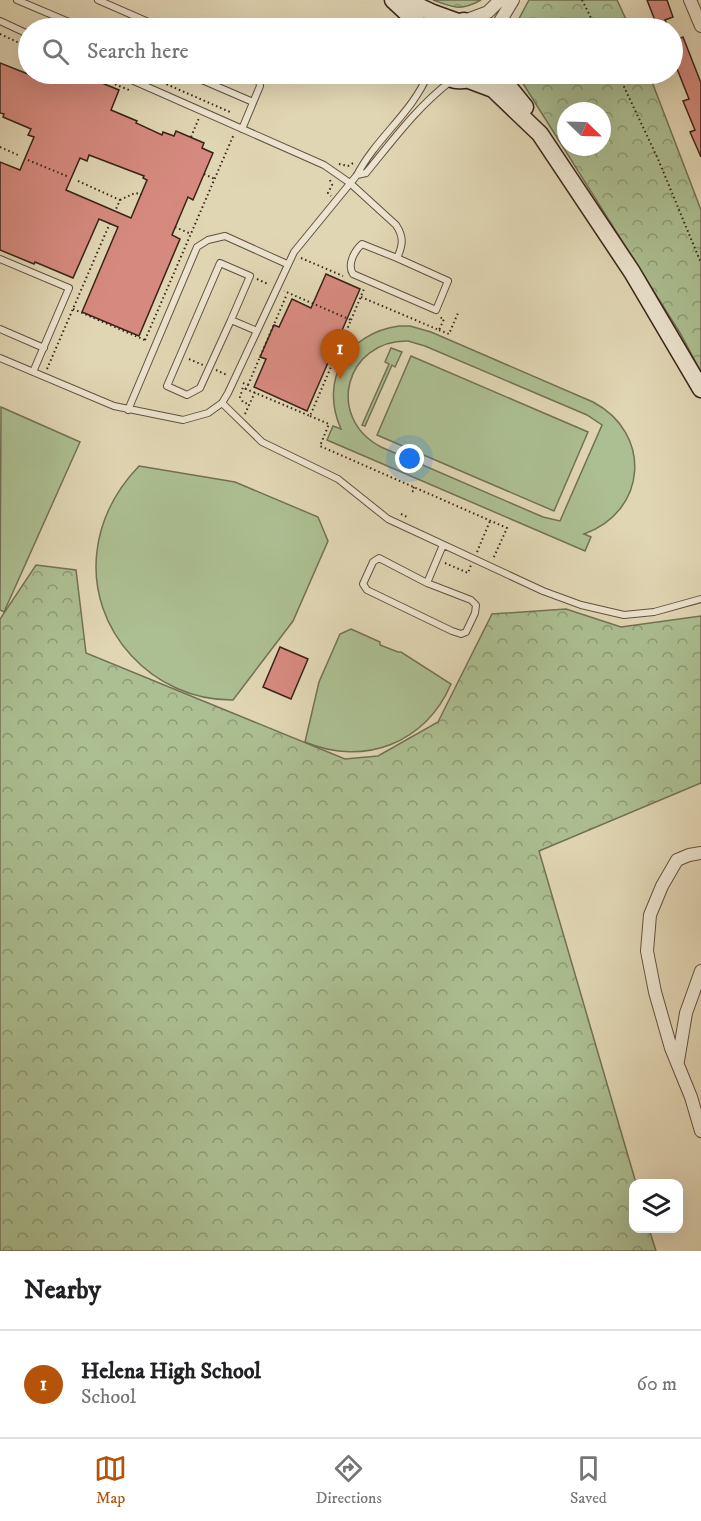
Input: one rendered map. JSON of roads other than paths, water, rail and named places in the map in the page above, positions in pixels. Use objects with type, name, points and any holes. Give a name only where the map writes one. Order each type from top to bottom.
[{"type":"street","points":[[393,0],[412,18]]},
{"type":"street","points":[[405,0],[443,18]]},
{"type":"street","points":[[472,18],[488,12],[500,0]]},
{"type":"street","points":[[502,18],[513,0]]},
{"type":"street","points":[[690,0],[701,26]]},
{"type":"street","points":[[480,84],[493,89],[540,134],[632,272],[701,389]]},
{"type":"street","points":[[506,84],[536,120],[540,134]]},
{"type":"street","points":[[701,854],[689,855],[677,860],[650,915],[647,951],[671,1048],[696,1094],[701,1131]]},
{"type":"street","points":[[678,1062],[686,1013],[701,971]]},
{"type":"lane","points":[[17,0],[59,18]]},
{"type":"lane","points":[[98,0],[139,18]]},
{"type":"lane","points":[[0,21],[18,29]]},
{"type":"lane","points":[[141,84],[324,165],[350,183],[396,225],[401,233],[402,247],[397,258]]},
{"type":"lane","points":[[211,84],[253,102]]},
{"type":"lane","points":[[242,129],[260,84]]},
{"type":"lane","points":[[0,358],[128,410],[183,420],[208,413],[222,403],[294,252],[357,175],[424,84],[434,94]]},
{"type":"lane","points":[[357,175],[366,172],[434,94],[450,84]]},
{"type":"lane","points":[[128,410],[197,248],[216,237],[233,238],[287,264]]},
{"type":"lane","points":[[362,244],[397,258],[448,281],[436,310],[353,274],[350,269],[354,256],[362,244]]},
{"type":"lane","points":[[0,259],[69,288],[33,372]]},
{"type":"lane","points":[[220,263],[250,276],[231,320],[200,388],[187,395],[166,386],[220,263]]},
{"type":"lane","points":[[231,320],[257,331]]},
{"type":"lane","points":[[0,329],[44,348]]},
{"type":"lane","points":[[222,403],[262,442],[338,479],[388,519],[543,591],[581,605],[624,615],[654,612],[701,599]]},
{"type":"lane","points":[[427,583],[443,545]]},
{"type":"lane","points":[[379,558],[427,583],[476,604],[475,613],[466,632],[461,634],[452,631],[367,590],[363,584],[373,562],[379,558]]},
{"type":"place","name":"Helena High School","points":[[340,379]]}]
